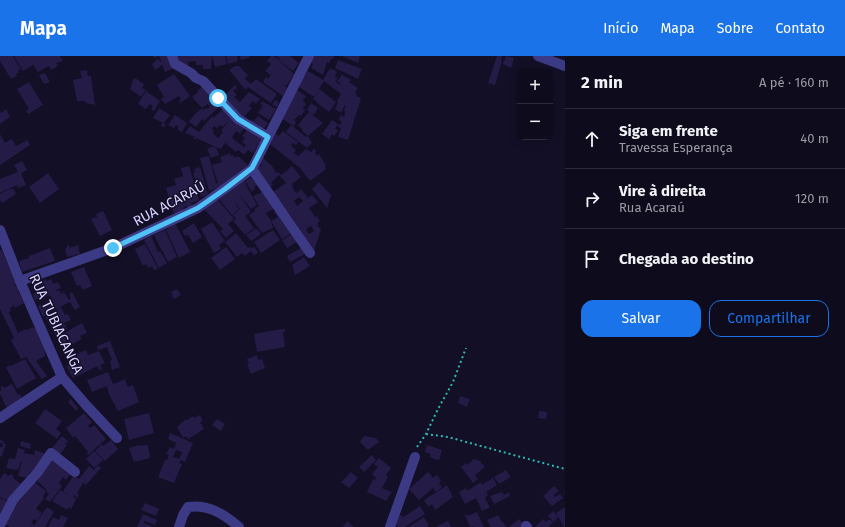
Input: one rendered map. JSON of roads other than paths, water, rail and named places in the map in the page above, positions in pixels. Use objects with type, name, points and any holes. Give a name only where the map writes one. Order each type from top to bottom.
[{"type":"street","points":[[172,56],[175,64],[203,81],[238,119],[268,137]]},
{"type":"street","name":"RUA ACARAÚ","points":[[20,281],[113,248],[198,208],[252,168],[309,56]]},
{"type":"street","points":[[538,56],[565,66]]},
{"type":"street","points":[[252,168],[310,253]]},
{"type":"street","name":"RUA TUBIACANGA","points":[[0,230],[20,281],[62,377],[117,438]]},
{"type":"street","points":[[0,418],[62,377]]},
{"type":"street","points":[[0,525],[13,500],[38,472],[51,454],[75,472]]},
{"type":"street","points":[[390,527],[415,456]]},
{"type":"street","points":[[179,527],[183,515],[188,507],[197,505],[212,508],[239,527]]}]
